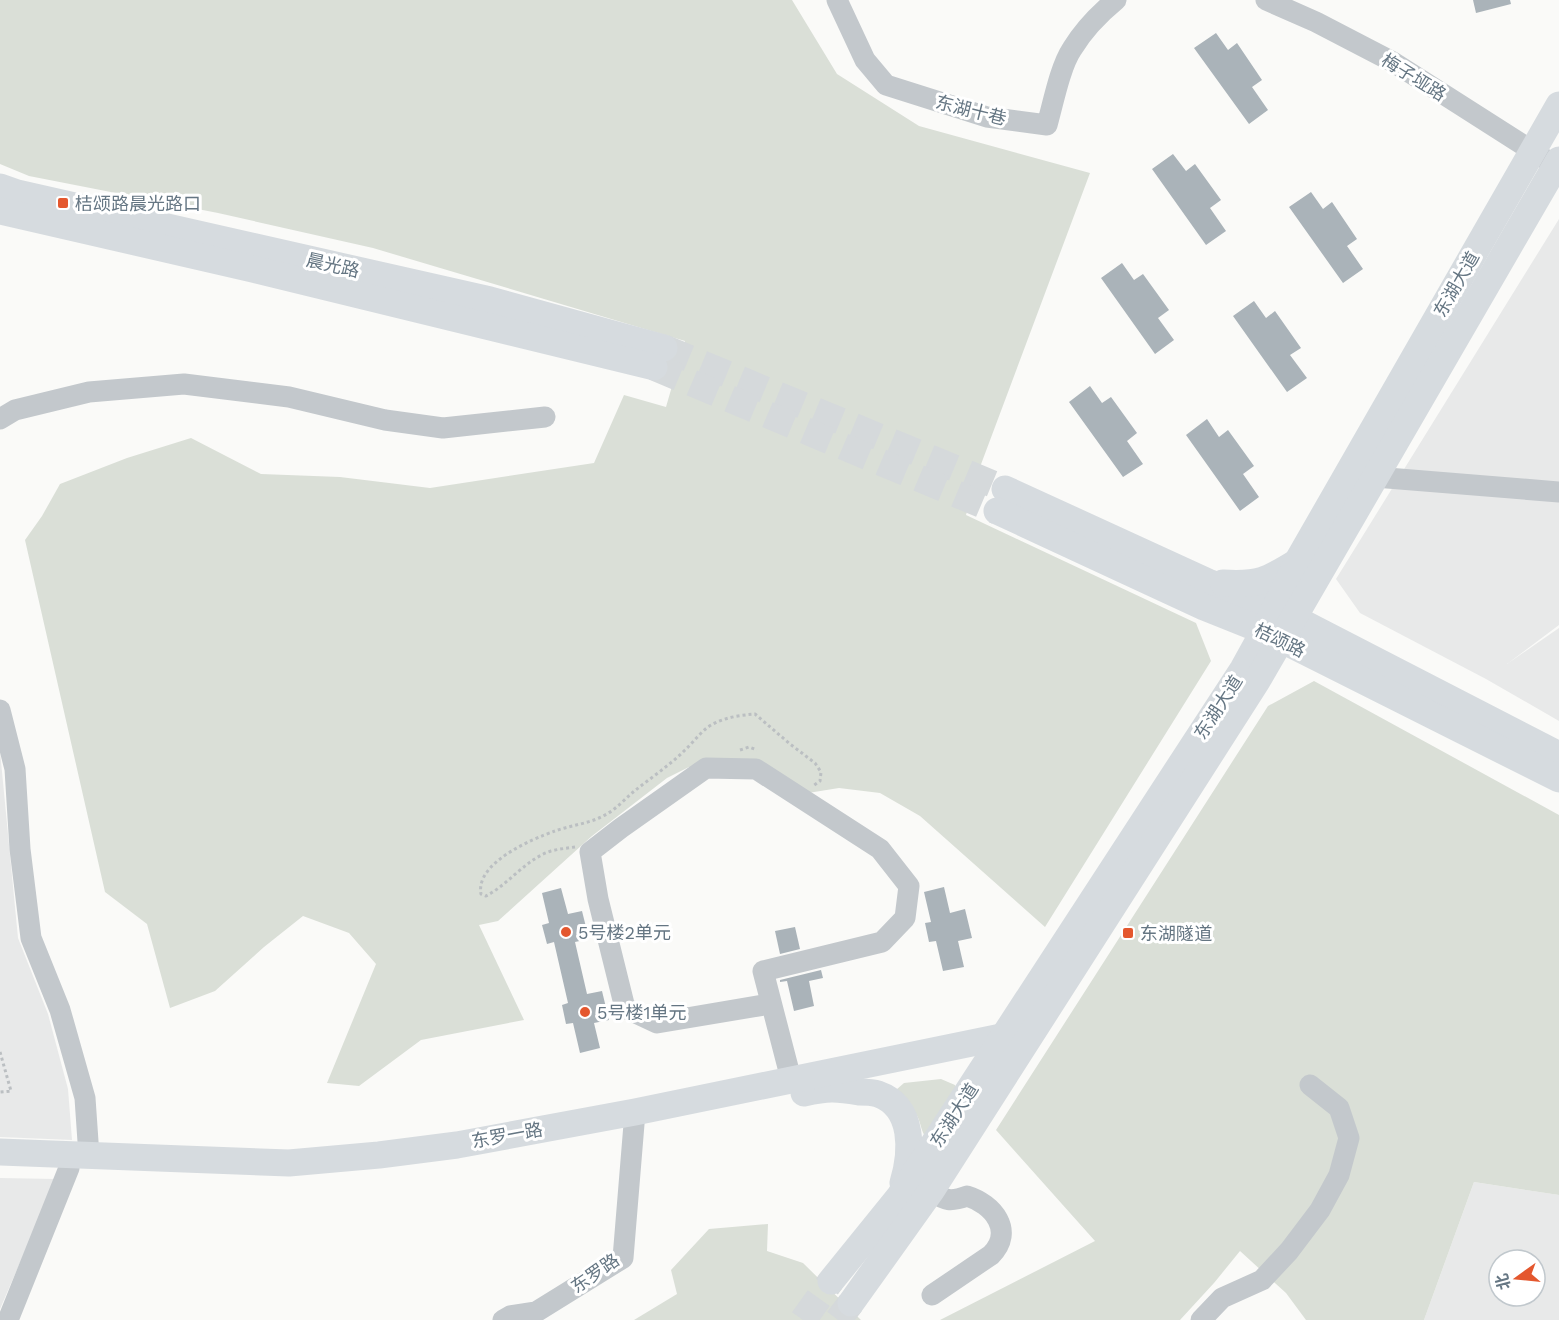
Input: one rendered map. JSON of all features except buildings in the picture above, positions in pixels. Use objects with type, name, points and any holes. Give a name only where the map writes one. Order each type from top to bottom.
[{"type":"main road","name":"东湖大道","points":[[851,1303],[931,1191],[1250,675],[1532,151],[1559,105]]},
{"type":"main road","name":"东湖大道","points":[[1307,568],[1375,477],[1557,163]]},
{"type":"main road","name":"晨光路","points":[[0,186],[29,196],[490,300],[659,357],[265,272],[0,211]]},
{"type":"main road","name":"桔颂路","points":[[1001,500],[1206,595],[1278,624],[1340,655],[1559,755]]},
{"type":"main road","points":[[1307,568],[1318,590],[1321,606],[1340,655],[1313,663],[1250,675],[1228,627],[1206,595],[1307,568]]},
{"type":"main road","name":"桔颂路","points":[[1340,655],[1559,779]]},
{"type":"main road","name":"东湖大道","points":[[831,1281],[899,1197],[1250,675]]},
{"type":"main road","name":"东罗一路","points":[[0,1152],[79,1162],[289,1176],[380,1168],[459,1158],[634,1120],[791,1079],[1006,1036]]},
{"type":"main road","name":"东罗一路","points":[[634,1120],[830,1087],[879,1094],[897,1107],[909,1134],[910,1152],[899,1197]]},
{"type":"main road","name":"东罗一路","points":[[0,1165],[79,1162]]},
{"type":"street","name":"东湖十巷","points":[[837,0],[865,60],[886,85],[987,117],[1047,125],[1055,93],[1070,51],[1100,14],[1116,0]]},
{"type":"street","name":"梅子垭路","points":[[1266,0],[1316,22],[1392,62],[1532,151],[1557,163]]},
{"type":"street","points":[[0,419],[15,410],[88,392],[184,384],[289,397],[385,420],[443,428],[545,417]]},
{"type":"street","points":[[1375,477],[1559,492]]},
{"type":"street","points":[[0,710],[15,769],[8,807],[31,938],[60,1010],[86,1098],[79,1162],[8,1320]]},
{"type":"street","points":[[770,1004],[657,1023],[625,1008],[598,899],[590,852],[706,768],[756,770],[880,849],[909,886],[905,918],[882,942],[762,971],[791,1079]]},
{"type":"street","points":[[1201,1320],[1222,1298],[1262,1280],[1320,1210],[1339,1175],[1349,1138],[1346,1128],[1339,1108],[1310,1084]]},
{"type":"street","name":"东罗路","points":[[503,1320],[510,1316],[536,1312],[623,1258],[634,1120]]},
{"type":"street","points":[[931,1191],[942,1200],[953,1202],[967,1196],[980,1200],[997,1217],[1002,1233],[1000,1246],[992,1255],[932,1295]]},
{"type":"path","points":[[0,1052],[11,1091],[0,1092]]},
{"type":"shaded area","points":[[0,0],[792,0],[837,74],[919,126],[1090,173],[980,467],[966,515],[1196,623],[1211,661],[1045,927],[920,816],[880,793],[839,788],[808,793],[777,774],[689,767],[667,778],[592,836],[498,921],[479,925],[524,1020],[421,1040],[359,1086],[327,1083],[376,964],[349,933],[303,916],[215,991],[170,1008],[147,924],[105,892],[25,540],[60,484],[127,458],[191,438],[261,474],[340,477],[430,488],[594,463],[624,395],[666,407],[685,341],[373,248],[218,213],[29,176],[0,164]]},
{"type":"shaded area","points":[[1559,219],[1559,625],[1507,664],[1559,628],[1559,721],[1486,679],[1360,613],[1336,579]]},
{"type":"shaded area","points":[[1314,681],[1559,815],[1559,1195],[1474,1182],[1424,1320],[1306,1320],[1286,1293],[1240,1251],[1180,1320],[940,1320],[1095,1241],[996,1130],[1268,706]]},
{"type":"shaded area","points":[[0,751],[18,938],[48,1014],[68,1089],[72,1140],[0,1137]]},
{"type":"shaded area","points":[[941,1079],[955,1085],[957,1092],[929,1141],[924,1135],[918,1117],[896,1090],[904,1083]]},
{"type":"shaded area","points":[[0,1178],[56,1179],[0,1309]]},
{"type":"shaded area","points":[[1474,1182],[1559,1195],[1559,1320],[1424,1320]]},
{"type":"shaded area","points":[[768,1224],[767,1251],[803,1263],[861,1320],[634,1320],[677,1294],[671,1270],[709,1229]]},
{"type":"tunnel","points":[[664,348],[1005,489]]},
{"type":"tunnel","points":[[654,367],[997,511]]},
{"type":"tunnel","points":[[803,1320],[831,1281]]},
{"type":"tunnel","points":[[838,1320],[851,1303]]},
{"type":"place","name":"桔颂路晨光路口","points":[[63,203]]},
{"type":"place","name":"5号楼2单元","points":[[566,932]]},
{"type":"place","name":"东湖隧道","points":[[1128,933]]},
{"type":"place","name":"5号楼1单元","points":[[585,1012]]}]
